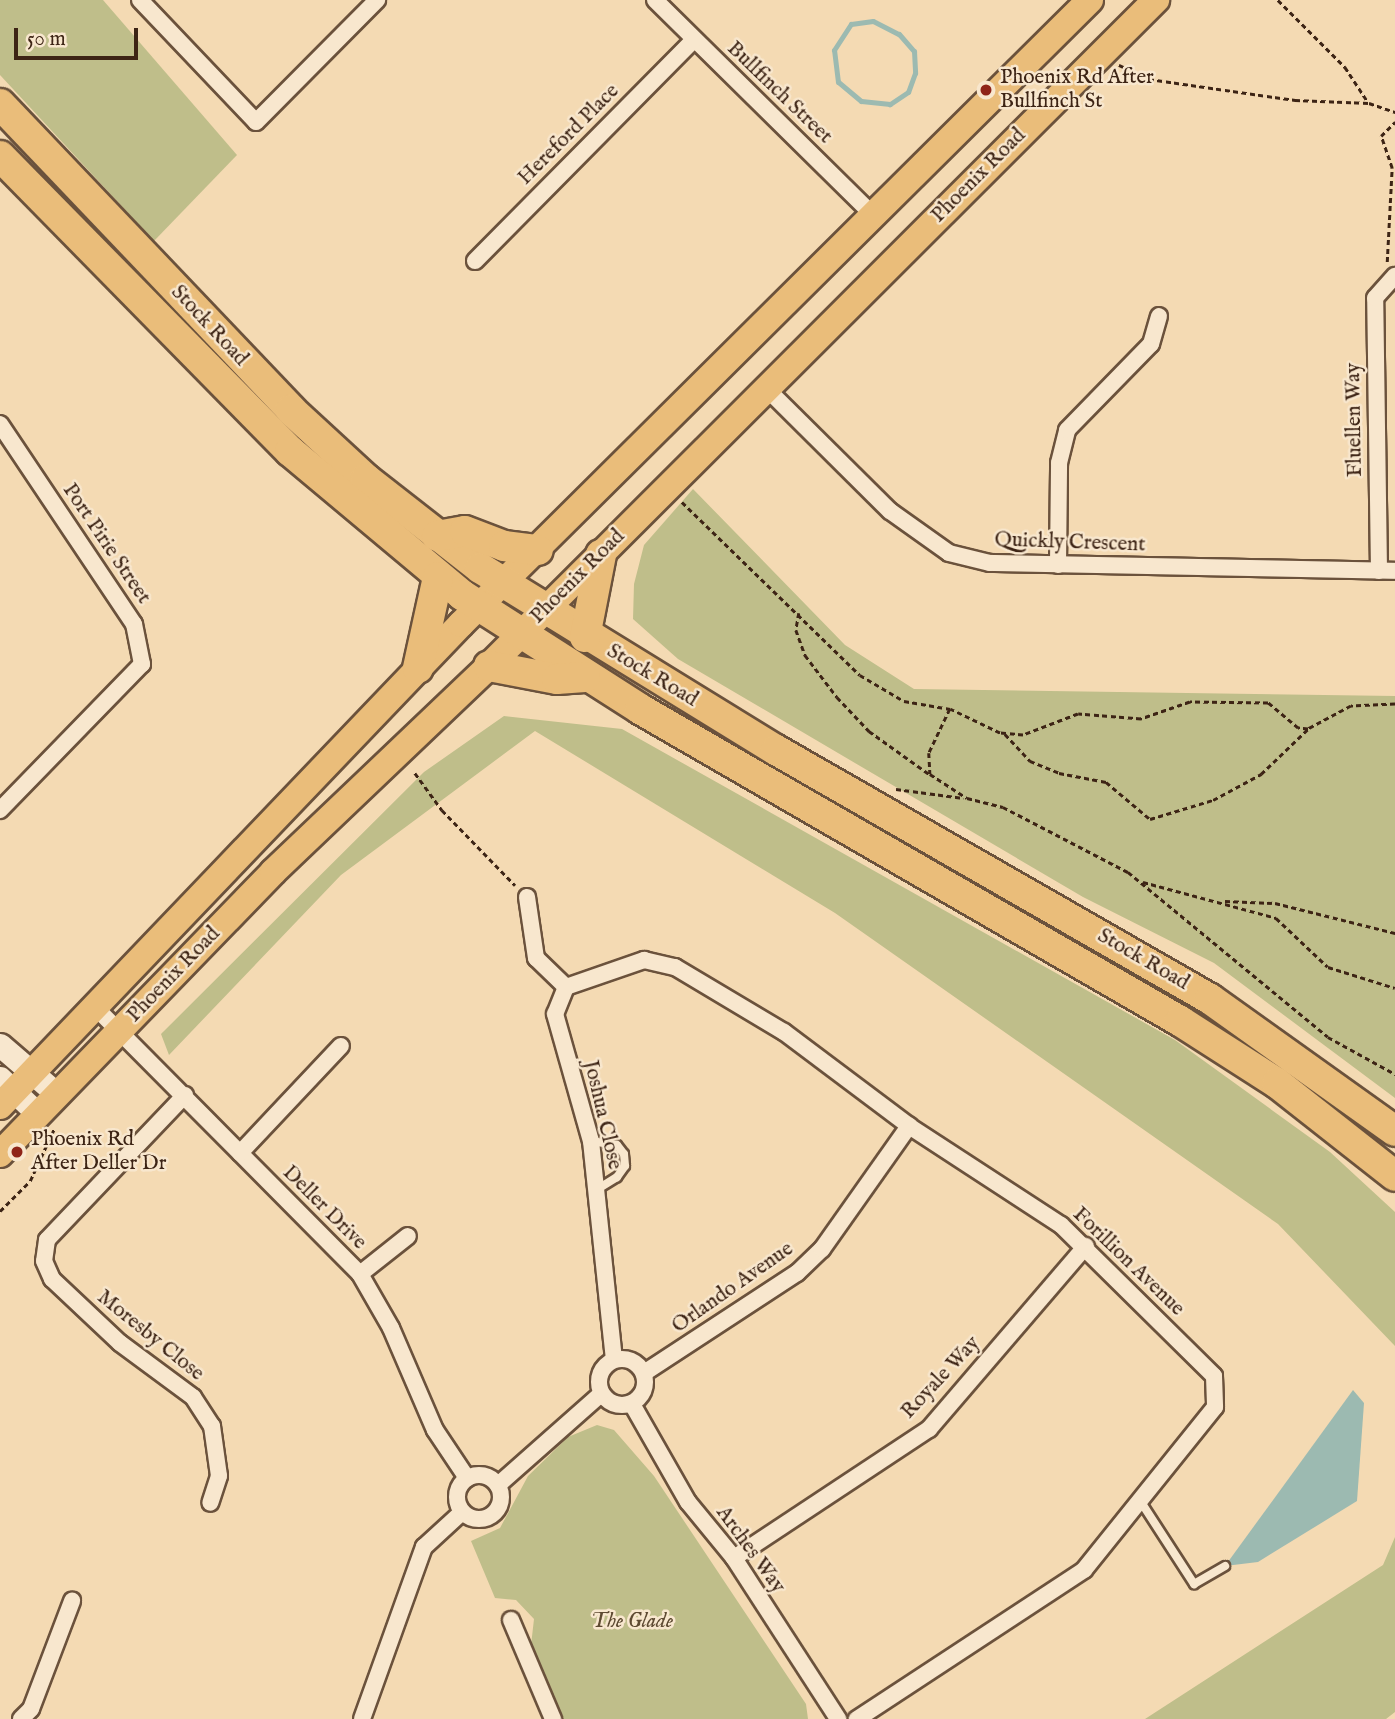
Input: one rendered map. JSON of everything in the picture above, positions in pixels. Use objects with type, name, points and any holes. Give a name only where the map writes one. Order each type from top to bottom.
[{"type":"highway","name":"Stock Road","points":[[0,104],[291,410],[437,536],[503,584],[585,637],[1210,999],[1395,1131]]},
{"type":"highway","name":"Stock Road","points":[[0,156],[244,408],[438,577],[479,607],[585,677],[1180,1021],[1277,1083],[1395,1175]]},
{"type":"highway","points":[[437,536],[465,531],[504,547],[538,550]]},
{"type":"highway","points":[[585,637],[601,555]]},
{"type":"highway","points":[[418,668],[438,577]]},
{"type":"highway","points":[[489,666],[556,679],[585,677]]},
{"type":"main road","name":"Phoenix Road","points":[[4,1092],[32,1073],[418,668],[1090,0]]},
{"type":"main road","name":"Phoenix Road","points":[[0,1154],[49,1109],[121,1030],[274,872],[489,666],[1156,0]]},
{"type":"street","points":[[140,0],[256,122],[377,0]]},
{"type":"street","name":"Bullfinch Street","points":[[655,0],[874,216]]},
{"type":"street","name":"Hereford Place","points":[[475,261],[694,40]]},
{"type":"street","name":"Fluellen Way","points":[[1387,571],[1375,299],[1395,276]]},
{"type":"street","points":[[1058,565],[1059,463],[1067,430],[1151,344],[1160,316]]},
{"type":"street","name":"Quickly Crescent","points":[[767,389],[918,535],[949,553],[990,563],[1387,571]]},
{"type":"street","name":"Port Pirie Street","points":[[0,424],[134,624],[142,664],[0,810]]},
{"type":"street","points":[[527,897],[536,958],[566,987]]},
{"type":"street","name":"Forillion Avenue","points":[[566,987],[643,960],[675,967],[784,1032],[909,1126],[1086,1247],[1214,1376],[1215,1407],[1084,1570],[856,1719]]},
{"type":"street","name":"Joshua Close","points":[[566,987],[555,1014],[591,1141],[614,1359]]},
{"type":"street","name":"Deller Drive","points":[[95,1007],[121,1030],[360,1275],[391,1328],[435,1430],[467,1478]]},
{"type":"street","points":[[0,1045],[32,1073],[49,1109]]},
{"type":"street","points":[[240,1153],[341,1046]]},
{"type":"street","points":[[4,1092],[49,1109]]},
{"type":"street","name":"Moresby Close","points":[[185,1095],[47,1240],[44,1261],[52,1279],[120,1343],[193,1397],[212,1426],[219,1476],[209,1503]]},
{"type":"street","name":"Orlando Avenue","points":[[644,1373],[797,1273],[822,1249],[909,1126]]},
{"type":"street","points":[[360,1275],[408,1236]]},
{"type":"street","name":"Royale Way","points":[[734,1558],[929,1429],[1086,1247]]},
{"type":"street","points":[[498,1485],[601,1394],[601,1371],[614,1359],[627,1358],[644,1373],[642,1395],[632,1404],[618,1406],[601,1394]]},
{"type":"street","name":"Arches Way","points":[[632,1404],[688,1502],[734,1558],[838,1719]]},
{"type":"street","points":[[489,1477],[498,1485],[501,1496],[492,1515],[471,1518],[462,1512],[457,1494],[467,1478],[489,1477]]},
{"type":"street","points":[[362,1719],[424,1547],[462,1512]]},
{"type":"street","points":[[21,1719],[31,1709],[72,1601]]},
{"type":"street","points":[[511,1620],[553,1719]]},
{"type":"lane","points":[[591,1141],[617,1145],[624,1154],[625,1166],[617,1177],[598,1189]]},
{"type":"lane","points":[[1141,1502],[1194,1584],[1225,1566]]},
{"type":"path","points":[[1278,0],[1345,67],[1369,103]]},
{"type":"path","points":[[1127,73],[1295,100],[1369,103],[1395,112]]},
{"type":"path","points":[[1395,122],[1381,136],[1392,168],[1384,255],[1395,276]]},
{"type":"path","points":[[682,502],[860,675],[904,701],[950,709],[1004,733],[1030,761],[1059,774],[1107,782],[1150,819],[1213,800],[1261,774],[1308,729],[1350,706],[1395,704]]},
{"type":"path","points":[[799,613],[796,630],[805,655],[837,698],[869,731],[967,798]]},
{"type":"path","points":[[1004,733],[1040,733],[1078,714],[1140,719],[1190,702],[1268,703],[1298,727],[1308,729]]},
{"type":"path","points":[[930,774],[929,754],[950,709]]},
{"type":"path","points":[[415,772],[442,810],[527,897]]},
{"type":"path","points":[[896,789],[967,798],[1003,807],[1140,881],[1328,1037],[1395,1074]]},
{"type":"path","points":[[1140,881],[1225,901],[1276,918],[1335,972],[1364,975],[1395,988]]},
{"type":"path","points":[[1225,901],[1275,903],[1395,933]]},
{"type":"path","points":[[0,1211],[30,1181],[47,1153],[49,1109]]},
{"type":"green space","points":[[0,0],[103,0],[237,155],[154,241],[0,75]]},
{"type":"green space","points":[[693,489],[845,645],[914,689],[1395,696],[1395,1098],[1214,963],[1083,897],[678,659],[633,619],[634,584],[644,545]]},
{"type":"green space","points":[[504,716],[622,729],[1175,1040],[1330,1152],[1395,1212],[1395,1346],[1278,1224],[835,913],[535,731],[341,875],[169,1055],[161,1034],[424,772]]},
{"type":"green space","name":"The Glade","points":[[597,1425],[614,1430],[654,1476],[806,1704],[808,1719],[558,1719],[530,1654],[534,1619],[516,1600],[495,1598],[471,1541],[500,1528],[528,1476],[568,1437]]},
{"type":"green space","points":[[1395,1537],[1395,1712],[1386,1719],[1145,1719],[1383,1565]]},
{"type":"water","points":[[1353,1390],[1364,1403],[1357,1501],[1258,1562],[1225,1566]]},
{"type":"waterway","points":[[873,21],[899,34],[914,51],[915,73],[908,92],[890,104],[861,101],[838,82],[834,50],[851,24],[873,21]]},
{"type":"place","name":"Phoenix Rd After Bullfinch St","points":[[986,90]]},
{"type":"place","name":"Phoenix Rd After Deller Dr","points":[[17,1152]]}]
